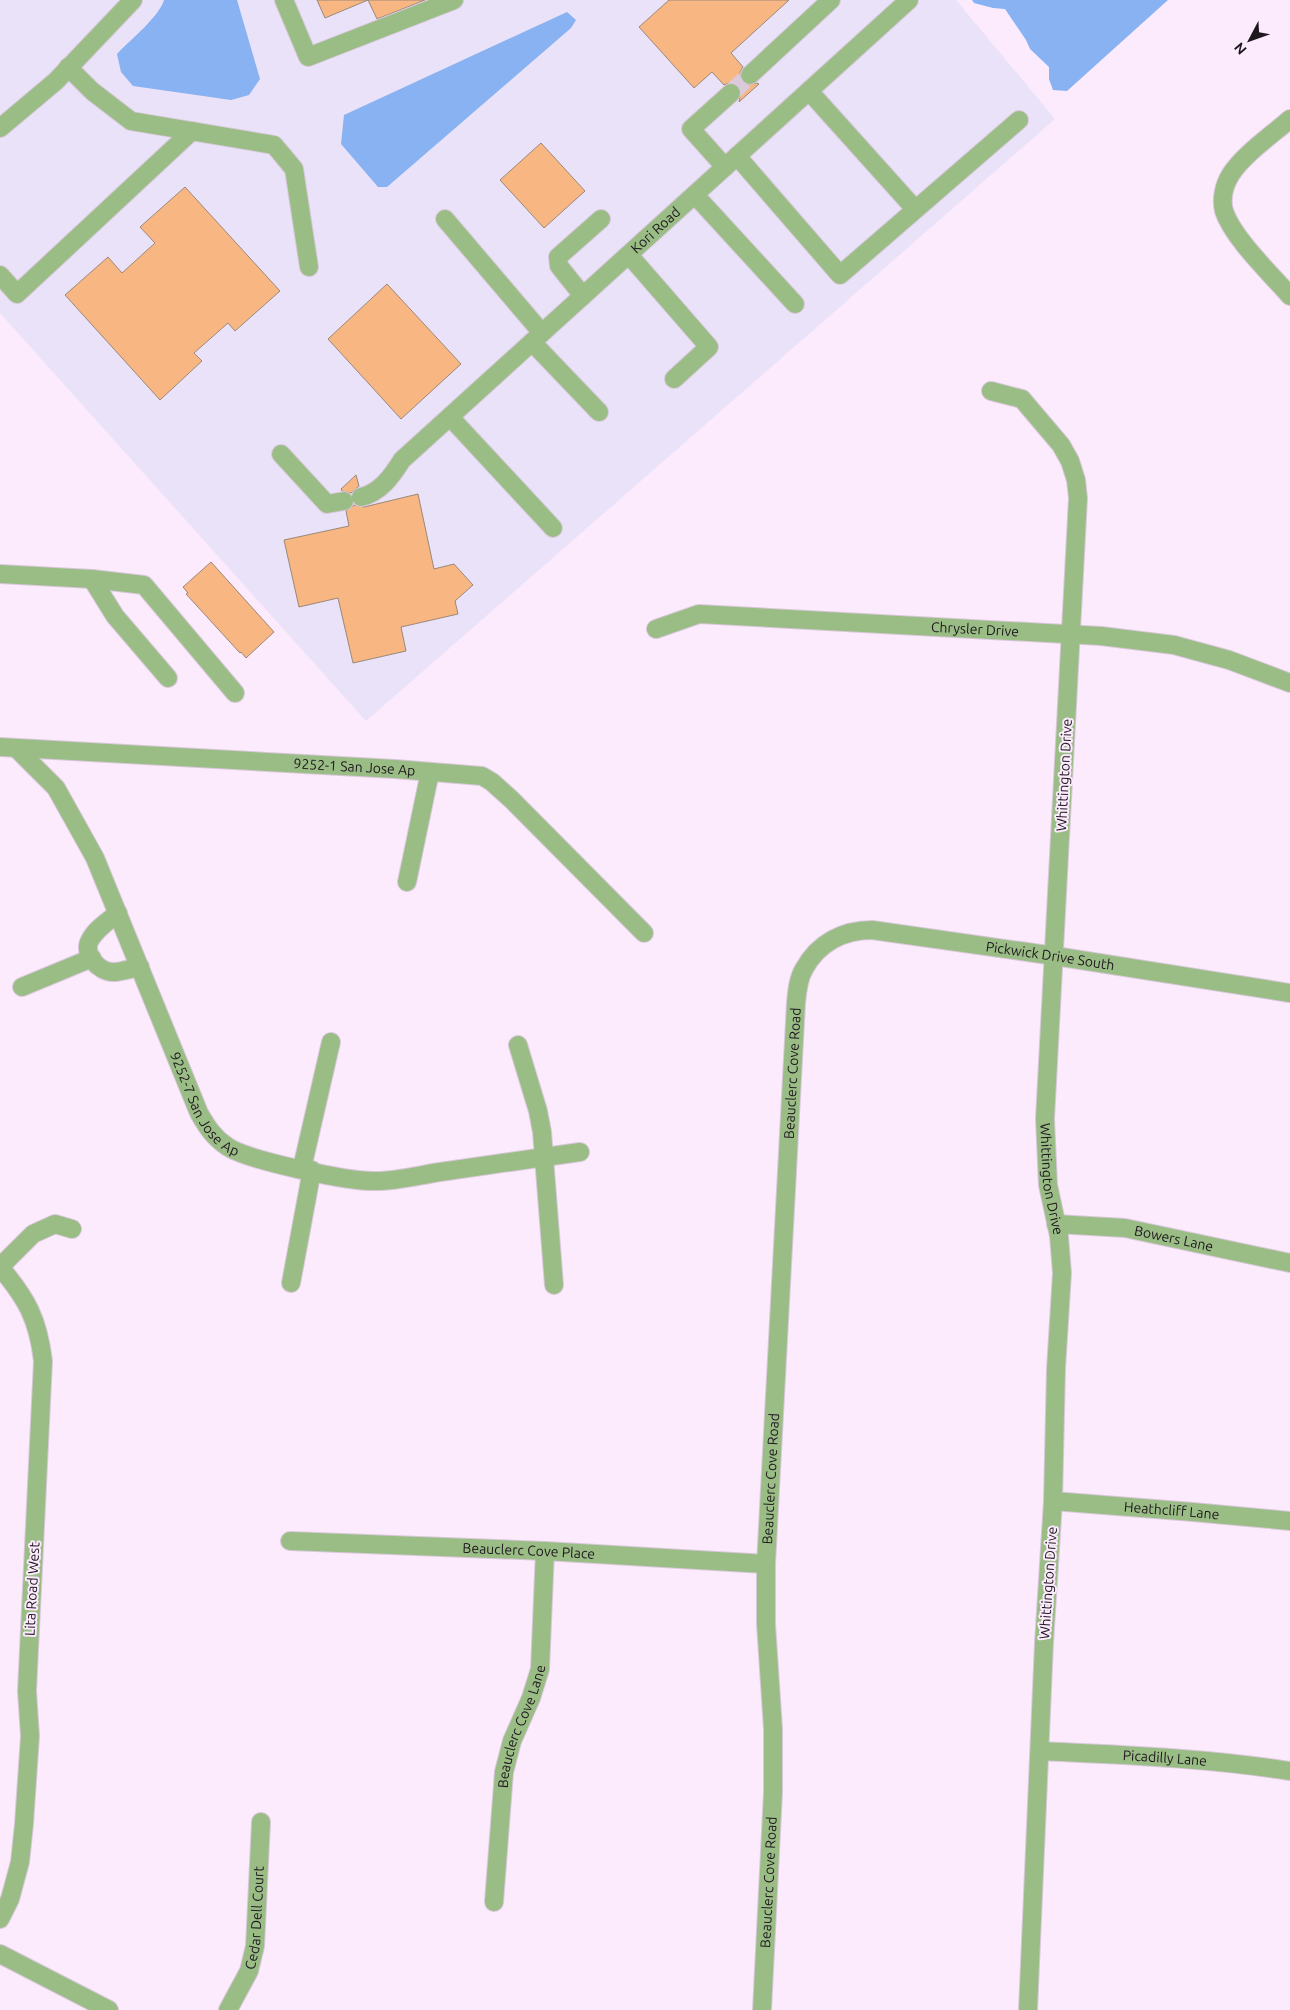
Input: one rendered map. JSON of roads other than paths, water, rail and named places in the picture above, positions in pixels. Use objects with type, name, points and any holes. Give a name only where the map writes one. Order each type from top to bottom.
[{"type":"street","points":[[0,128],[56,81],[133,0]]},
{"type":"street","points":[[284,0],[308,57],[454,0]]},
{"type":"street","points":[[750,75],[831,0]]},
{"type":"street","name":"Kori Road","points":[[362,497],[371,495],[391,477],[402,460],[909,0]]},
{"type":"street","points":[[68,67],[92,91],[131,120],[274,146],[294,169],[309,266]]},
{"type":"street","points":[[808,91],[915,209]]},
{"type":"street","points":[[731,92],[691,130],[731,162],[840,274],[1019,120]]},
{"type":"street","points":[[1290,119],[1231,173],[1225,184],[1223,197],[1224,210],[1240,239],[1290,296]]},
{"type":"street","points":[[0,275],[17,294],[192,131]]},
{"type":"street","points":[[695,195],[795,304]]},
{"type":"street","points":[[445,218],[537,338],[599,412]]},
{"type":"street","points":[[583,296],[559,266],[558,258],[601,219]]},
{"type":"street","points":[[629,255],[709,347],[674,379]]},
{"type":"street","name":"Whittington Drive","points":[[991,391],[1022,399],[1061,445],[1070,461],[1076,480],[1078,498],[1045,1119],[1048,1185],[1056,1224],[1062,1273],[1056,1369],[1053,1502],[1028,2010]]},
{"type":"street","points":[[450,417],[553,528]]},
{"type":"street","points":[[281,454],[327,504],[344,501]]},
{"type":"street","points":[[0,574],[92,579],[144,585],[235,694]]},
{"type":"street","points":[[92,579],[115,616],[168,678]]},
{"type":"street","name":"Chrysler Drive","points":[[656,629],[699,614],[1071,634],[1174,645],[1229,660],[1290,683]]},
{"type":"street","name":"9252-1 San Jose Ap","points":[[8,748],[482,776],[492,782],[644,933]]},
{"type":"street","name":"9252-7 San Jose Ap","points":[[8,748],[56,788],[95,858],[199,1113],[215,1137],[239,1152],[307,1169],[376,1181],[580,1152]]},
{"type":"street","points":[[407,882],[430,772]]},
{"type":"street","points":[[118,914],[89,940],[88,947],[92,958],[98,966],[112,972],[140,967]]},
{"type":"street","name":"Pickwick Drive South","points":[[815,952],[831,940],[846,933],[858,930],[872,930],[1055,956],[1290,993]]},
{"type":"street","name":"Beauclerc Cove Road","points":[[762,2010],[773,1783],[773,1729],[766,1624],[766,1564],[796,1003],[803,970],[815,952]]},
{"type":"street","points":[[22,987],[92,958]]},
{"type":"street","points":[[290,1283],[307,1169],[331,1042]]},
{"type":"street","points":[[518,1045],[538,1111],[545,1157],[554,1285]]},
{"type":"street","points":[[0,1267],[33,1234],[55,1224],[72,1229]]},
{"type":"street","name":"Bowers Lane","points":[[1056,1224],[1125,1228],[1290,1263]]},
{"type":"street","name":"Lita Road West","points":[[0,1267],[25,1299],[33,1314],[40,1336],[43,1361],[27,1691],[30,1736],[24,1824],[20,1862],[10,1898],[0,1919]]},
{"type":"street","name":"Heathcliff Lane","points":[[1053,1502],[1230,1514],[1290,1521]]},
{"type":"street","name":"Beauclerc Cove Place","points":[[290,1541],[545,1551],[766,1564]]},
{"type":"street","name":"Beauclerc Cove Lane","points":[[494,1902],[504,1772],[512,1742],[531,1698],[540,1668],[545,1551]]},
{"type":"street","name":"Picadilly Lane","points":[[1040,1751],[1180,1757],[1244,1763],[1290,1771]]},
{"type":"street","name":"Cedar Dell Court","points":[[228,2010],[249,1971],[254,1946],[261,1822]]},
{"type":"street","points":[[0,1954],[109,2010]]},
{"type":"water","points":[[164,0],[237,0],[260,79],[249,95],[231,100],[133,86],[121,72],[117,54],[150,21]]},
{"type":"water","points":[[972,0],[1168,0],[1067,91],[1053,90],[1049,79],[1049,67],[1030,49],[1005,9],[974,3]]},
{"type":"water","points":[[567,12],[576,20],[571,28],[387,187],[378,187],[341,144],[344,115]]},
{"type":"tunnel","points":[[731,93],[750,75]]}]
